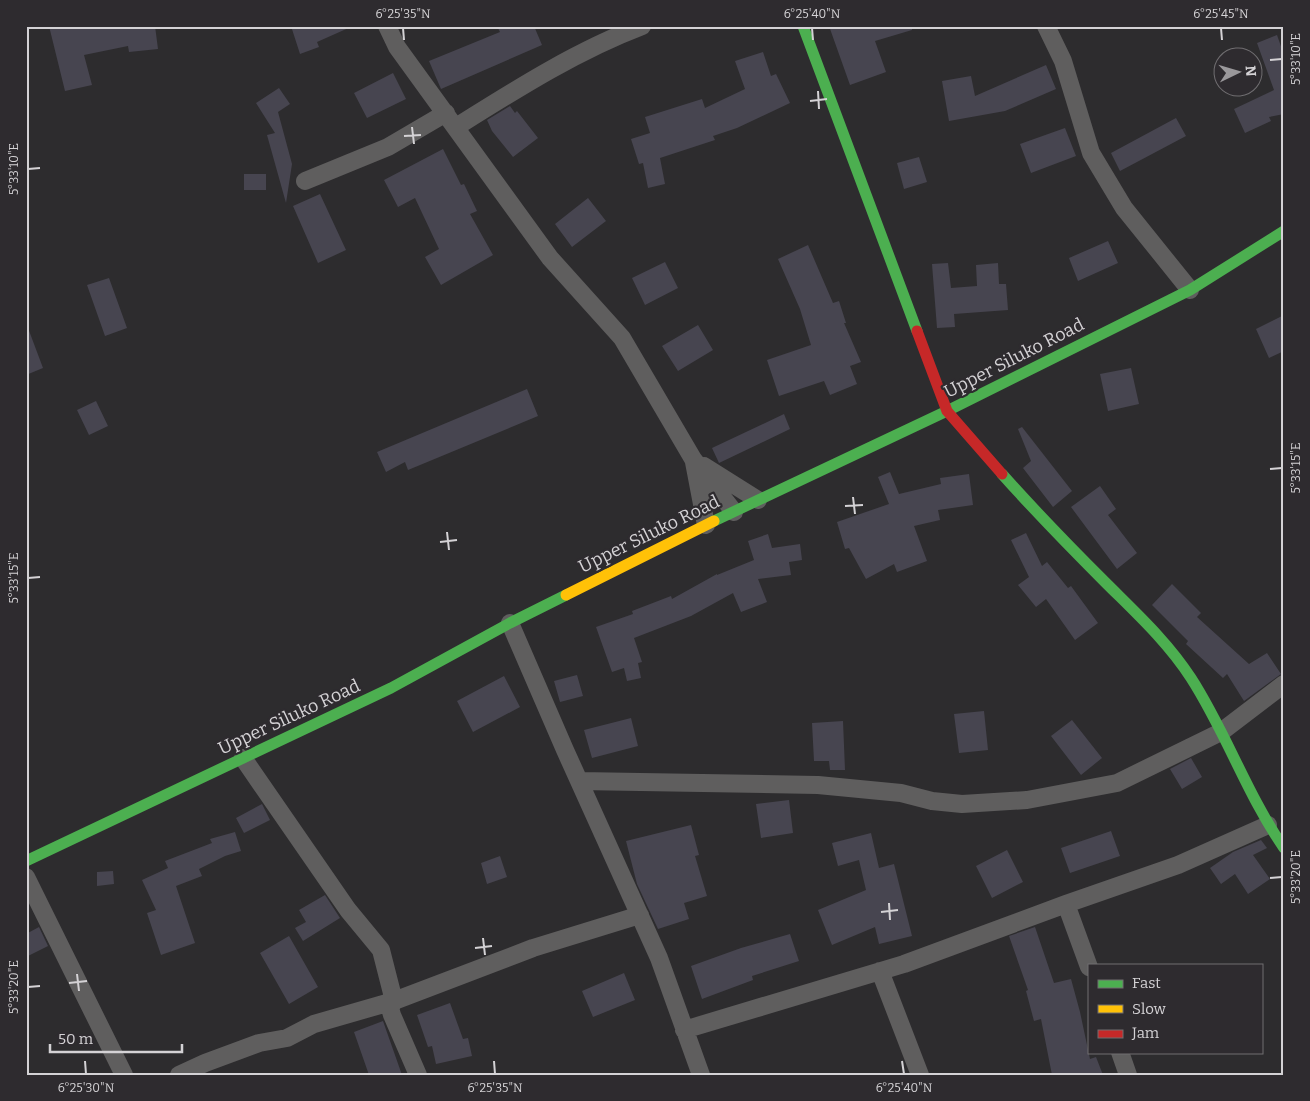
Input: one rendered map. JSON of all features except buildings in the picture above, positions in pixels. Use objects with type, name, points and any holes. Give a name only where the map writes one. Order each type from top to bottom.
[{"type":"main road","points":[[803,26],[947,411],[1042,519],[1162,638],[1191,678],[1221,732],[1268,825],[1284,848]]},
{"type":"main road","name":"Upper Siluko Road","points":[[26,861],[390,688],[510,623],[706,525],[947,411],[1190,290],[1284,231]]},
{"type":"street","points":[[387,26],[397,47],[550,258],[622,338],[693,459],[734,512]]},
{"type":"street","points":[[456,128],[531,79],[642,26]]},
{"type":"street","points":[[1046,26],[1063,60],[1090,153],[1124,208],[1190,290]]},
{"type":"street","points":[[305,181],[388,147],[446,113]]},
{"type":"street","points":[[693,459],[758,500]]},
{"type":"street","points":[[693,459],[706,525]]},
{"type":"street","points":[[510,623],[659,958],[700,1075]]},
{"type":"street","points":[[579,781],[818,785],[901,793],[932,801],[962,804],[1027,800],[1116,783],[1221,732],[1284,684]]},
{"type":"street","points":[[243,758],[348,910],[380,950],[394,1001],[390,1008],[392,1015],[418,1075]]},
{"type":"street","points":[[684,1030],[904,964],[1178,865],[1268,825]]},
{"type":"street","points":[[26,877],[124,1075]]},
{"type":"street","points":[[1066,904],[1088,964]]},
{"type":"street","points":[[179,1075],[205,1062],[258,1042],[287,1038],[314,1024],[394,1001],[533,948],[640,915]]},
{"type":"street","points":[[880,971],[920,1075]]},
{"type":"street","points":[[1121,1054],[1128,1075]]},
{"type":"traffic: fast","points":[[803,26],[917,331]]},
{"type":"traffic: fast","points":[[714,521],[947,411],[1190,290],[1284,231]]},
{"type":"traffic: fast","points":[[1002,474],[1150,627],[1182,664],[1204,699],[1259,807],[1284,848]]},
{"type":"traffic: fast","points":[[26,861],[391,688],[510,623],[566,595]]},
{"type":"traffic: slow","points":[[566,595],[714,521]]},
{"type":"traffic: jam","points":[[917,331],[947,411],[1002,474]]}]
